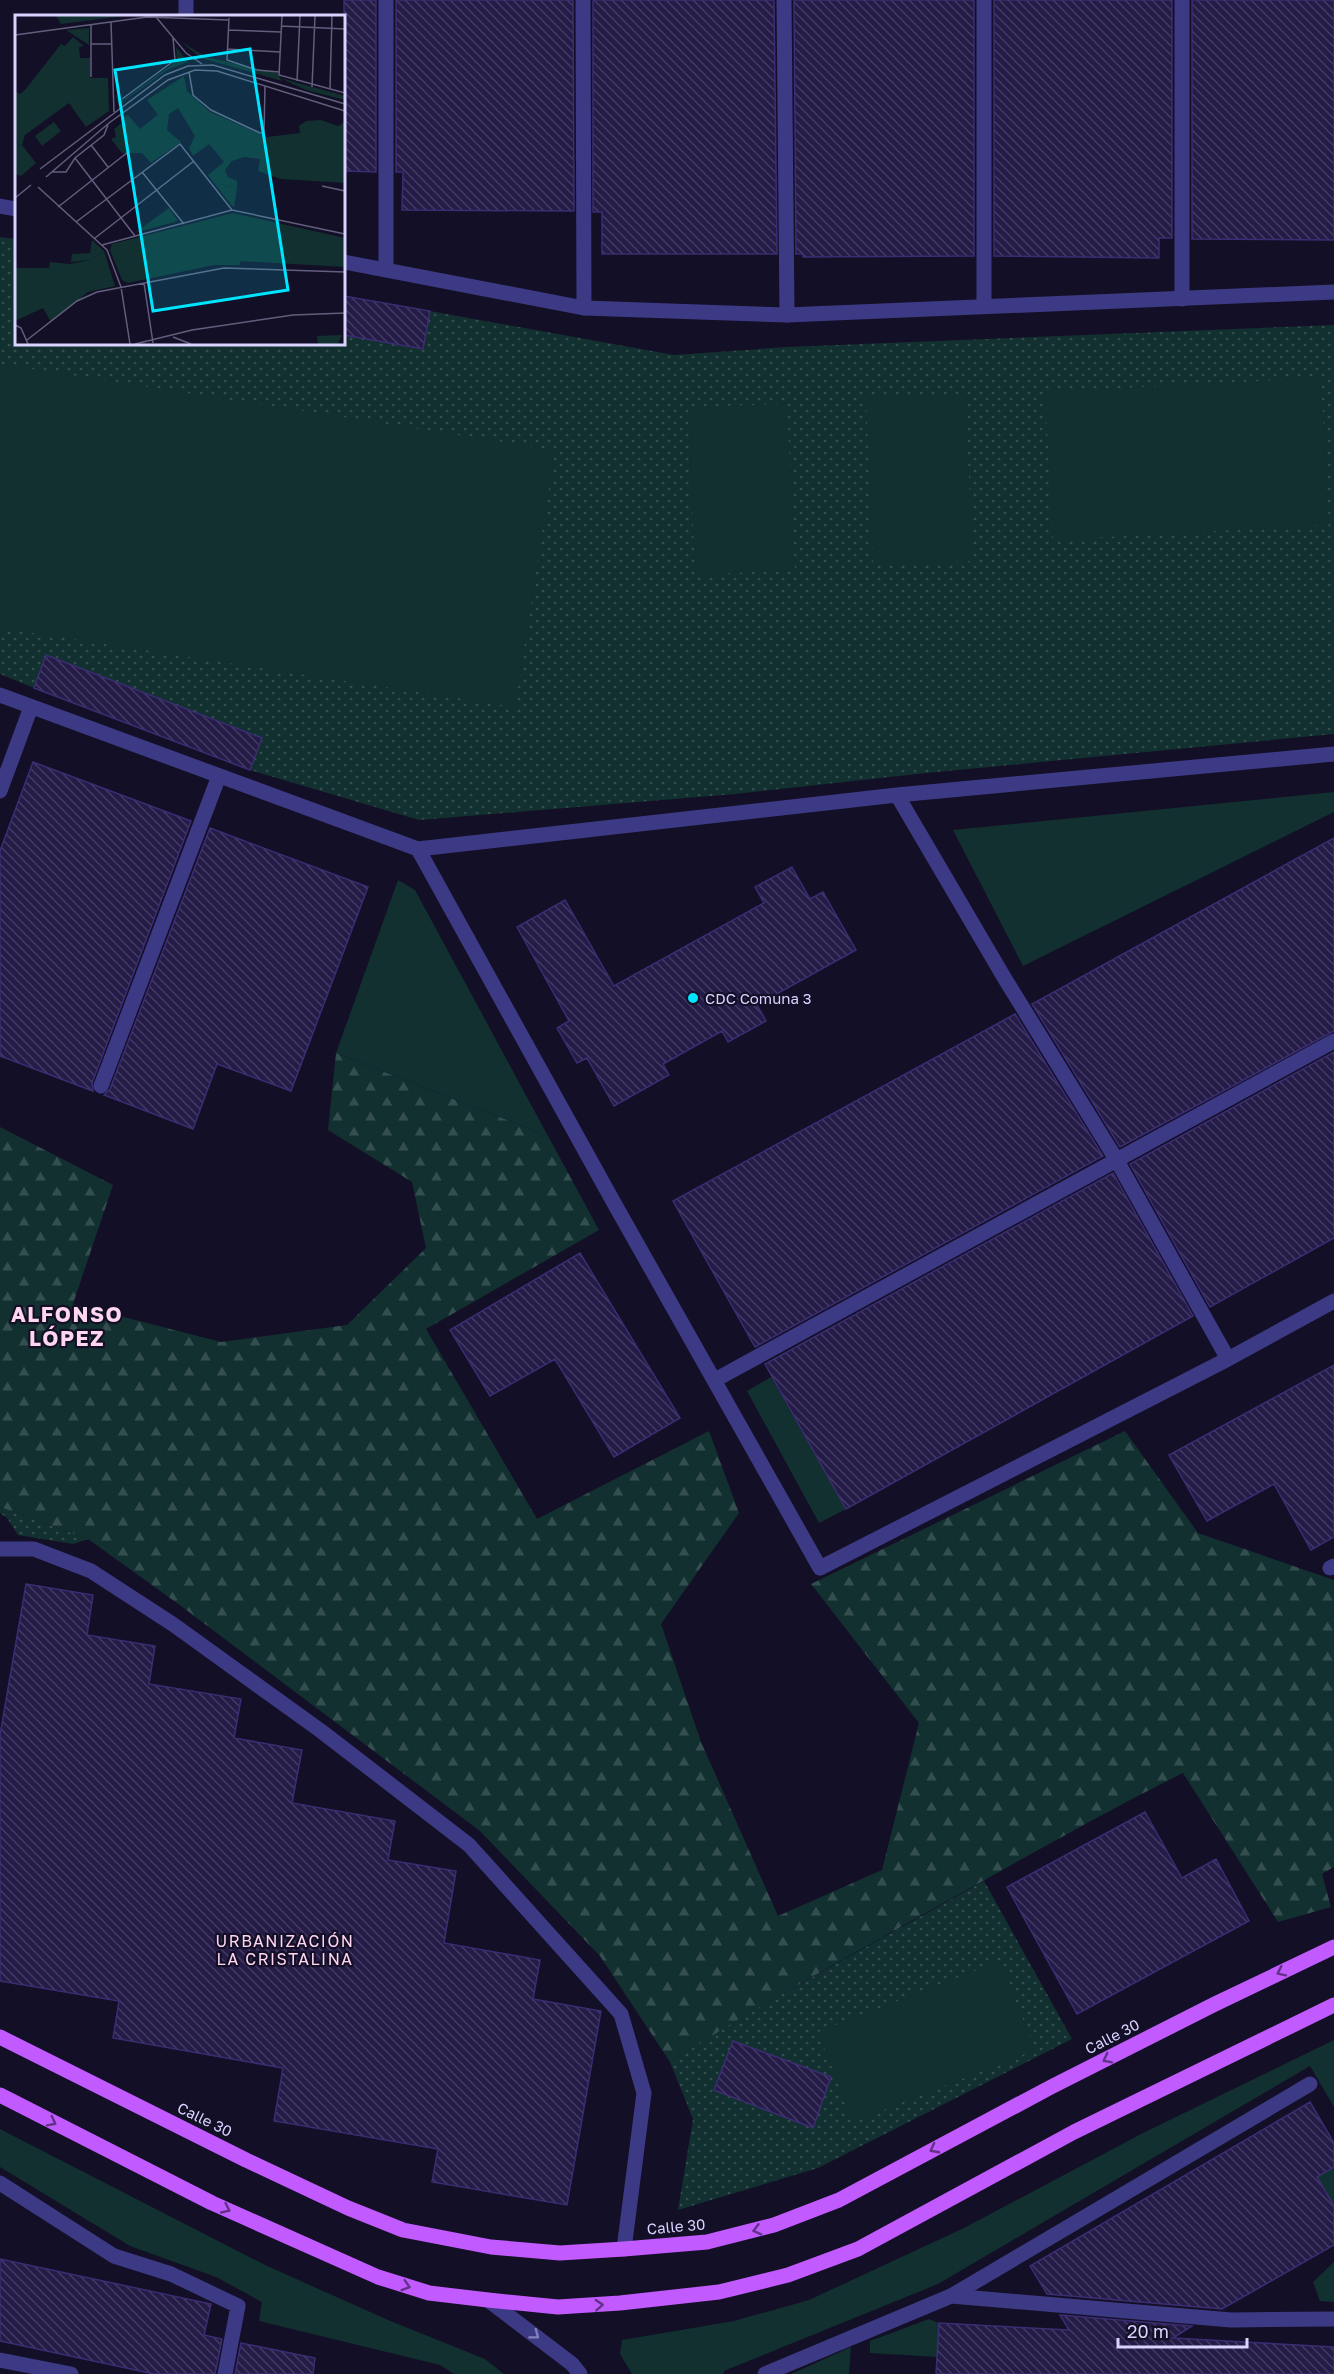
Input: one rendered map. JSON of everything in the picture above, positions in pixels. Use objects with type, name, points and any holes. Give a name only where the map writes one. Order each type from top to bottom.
[{"type":"main road","name":"Calle 30","points":[[0,2037],[246,2160],[348,2208],[402,2230],[491,2247],[548,2252],[624,2249],[707,2242],[774,2225],[839,2200],[1051,2087],[1334,1947]]},
{"type":"main road","points":[[0,2095],[212,2203],[378,2277],[429,2293],[488,2300],[558,2307],[620,2303],[720,2292],[788,2275],[858,2249],[1074,2132],[1334,2005]]},
{"type":"street","points":[[386,0],[386,269]]},
{"type":"street","points":[[583,0],[584,308]]},
{"type":"street","points":[[784,0],[787,315]]},
{"type":"street","points":[[984,0],[984,306]]},
{"type":"street","points":[[1182,0],[1182,299]]},
{"type":"street","points":[[0,206],[15,209]]},
{"type":"street","points":[[345,262],[584,308],[787,315],[1334,292]]},
{"type":"street","points":[[0,695],[418,849],[897,795],[1334,754]]},
{"type":"street","points":[[0,791],[31,707]]},
{"type":"street","points":[[100,1086],[219,776]]},
{"type":"street","points":[[897,795],[1005,979],[1116,1159],[1228,1359]]},
{"type":"street","points":[[418,849],[820,1568],[1228,1359],[1334,1301]]},
{"type":"street","points":[[715,1380],[1334,1041]]},
{"type":"street","points":[[0,1548],[34,1550],[91,1571],[174,1625],[321,1731],[469,1845],[621,2014],[644,2093],[624,2249]]},
{"type":"street","points":[[765,2374],[951,2295],[1310,2084]]},
{"type":"street","points":[[0,2183],[114,2256],[171,2274],[238,2306],[225,2374]]},
{"type":"street","points":[[951,2295],[1231,2320],[1334,2319]]},
{"type":"street","points":[[488,2300],[572,2364],[580,2374]]},
{"type":"street","points":[[0,2360],[71,2374]]},
{"type":"green space","points":[[0,237],[15,239],[15,345],[345,345],[345,335],[423,349],[430,311],[674,355],[787,347],[1334,325],[1334,734],[926,773],[735,794],[419,820],[250,770],[262,738],[46,655],[34,688],[0,674]]},
{"type":"green space","points":[[0,364],[555,450],[515,707],[0,628]]},
{"type":"green space","points":[[1321,378],[1329,525],[1053,540],[1045,392]]},
{"type":"green space","points":[[965,394],[973,561],[873,565],[866,398]]},
{"type":"green space","points":[[787,404],[795,570],[695,575],[688,407]]},
{"type":"green space","points":[[1334,792],[1334,812],[1023,966],[953,830]]},
{"type":"green space","points":[[398,880],[415,890],[548,1136],[336,1053]]},
{"type":"green space","points":[[336,1053],[548,1136],[599,1230],[426,1329],[537,1519],[709,1431],[739,1513],[661,1624],[701,1742],[778,1916],[882,1870],[919,1723],[811,1584],[1125,1431],[1198,1533],[1334,1580],[1334,1867],[1322,1874],[1331,1907],[1278,1922],[1183,1773],[1060,1838],[837,1963],[670,2062],[600,1956],[480,1831],[181,1606],[88,1539],[0,1507],[0,1127],[113,1185],[73,1304],[221,1342],[347,1325],[426,1248],[412,1182],[328,1130]]},
{"type":"green space","points":[[771,1377],[846,1509],[819,1523],[747,1391]]},
{"type":"green space","points":[[0,1507],[88,1539],[73,1544],[18,1535],[7,1518],[0,1513]]},
{"type":"green space","points":[[984,1881],[1072,2039],[818,2168],[678,2210],[693,2119],[670,2062],[734,2021]]},
{"type":"green space","points":[[1000,1961],[1035,2050],[853,2122],[818,2032]]},
{"type":"green space","points":[[1334,2040],[1334,2107],[1310,2066],[938,2284],[724,2371],[723,2374],[632,2374],[620,2354],[622,2340],[734,2321],[809,2300],[964,2228],[1143,2133]]},
{"type":"green space","points":[[0,2129],[265,2265],[388,2320],[485,2359],[504,2374],[454,2374],[440,2365],[259,2321],[262,2302],[216,2277],[130,2246],[0,2167]]},
{"type":"green space","points":[[1334,2167],[1334,2206],[1317,2177]]},
{"type":"green space","points":[[1334,2262],[1334,2302],[1320,2301],[1313,2282]]},
{"type":"green space","points":[[929,2319],[939,2323],[937,2357],[870,2353],[870,2341]]},
{"type":"green space","points":[[851,2347],[849,2374],[791,2374]]},
{"type":"building","points":[[344,0],[376,0],[376,172],[345,171]]},
{"type":"building","points":[[396,0],[573,0],[574,211],[402,210],[403,172],[396,172]]},
{"type":"building","points":[[593,0],[774,0],[777,254],[602,254],[602,212],[593,212]]},
{"type":"building","points":[[794,0],[974,0],[974,256],[803,257],[803,254],[796,254]]},
{"type":"building","points":[[994,0],[1172,0],[1172,238],[1159,238],[1159,258],[994,256]]},
{"type":"building","points":[[1192,0],[1334,0],[1334,240],[1192,239]]},
{"type":"building","points":[[345,296],[430,311],[423,349],[345,335]]},
{"type":"building","points":[[46,655],[262,738],[250,770],[34,688]]},
{"type":"building","points":[[33,762],[191,821],[92,1083],[93,1091],[0,1056],[0,851]]},
{"type":"building","points":[[210,828],[368,887],[291,1091],[217,1064],[193,1129],[104,1095],[110,1089]]},
{"type":"building","points":[[1334,838],[1334,1031],[1120,1147],[1032,1004]]},
{"type":"building","points":[[792,867],[810,899],[823,892],[856,950],[757,1005],[766,1021],[728,1042],[722,1031],[663,1064],[669,1075],[614,1106],[587,1058],[577,1063],[557,1028],[569,1021],[517,927],[565,900],[614,986],[764,903],[755,887]]},
{"type":"building","points":[[1015,1014],[1103,1156],[755,1347],[673,1201]]},
{"type":"building","points":[[1334,1052],[1334,1238],[1210,1307],[1130,1164]]},
{"type":"building","points":[[1113,1173],[1193,1316],[846,1509],[765,1364]]},
{"type":"building","points":[[580,1253],[680,1418],[614,1457],[555,1359],[490,1396],[450,1330]]},
{"type":"building","points":[[1334,1365],[1334,1537],[1311,1550],[1274,1484],[1207,1521],[1169,1455]]},
{"type":"building","points":[[26,1584],[93,1595],[87,1635],[155,1646],[149,1684],[241,1699],[234,1738],[302,1750],[292,1803],[395,1821],[388,1860],[456,1871],[444,1943],[540,1960],[533,1999],[601,2011],[567,2205],[432,2182],[438,2149],[274,2121],[283,2068],[113,2038],[119,2001],[0,1981],[0,1735]]},
{"type":"building","points":[[1145,1812],[1182,1878],[1216,1859],[1249,1921],[1077,2014],[1007,1887]]},
{"type":"building","points":[[733,2041],[831,2077],[813,2128],[714,2090]]},
{"type":"building","points":[[1310,2102],[1334,2143],[1334,2167],[1317,2177],[1334,2206],[1334,2245],[1222,2309],[1047,2294],[1030,2266]]},
{"type":"building","points":[[0,2259],[211,2304],[204,2335],[222,2339],[215,2374],[154,2374],[0,2341]]},
{"type":"building","points":[[1060,2315],[1192,2326],[1173,2338],[1334,2347],[1334,2374],[936,2374],[939,2323],[1069,2330]]},
{"type":"building","points":[[241,2343],[315,2358],[313,2374],[235,2374]]},
{"type":"place","name":"CDC Comuna 3","points":[[693,998]]},
{"type":"district","name":"ALFONSO LÓPEZ","points":[[67,1326]]},
{"type":"district","name":"URBANIZACIÓN LA CRISTALINA","points":[[285,1950]]}]
